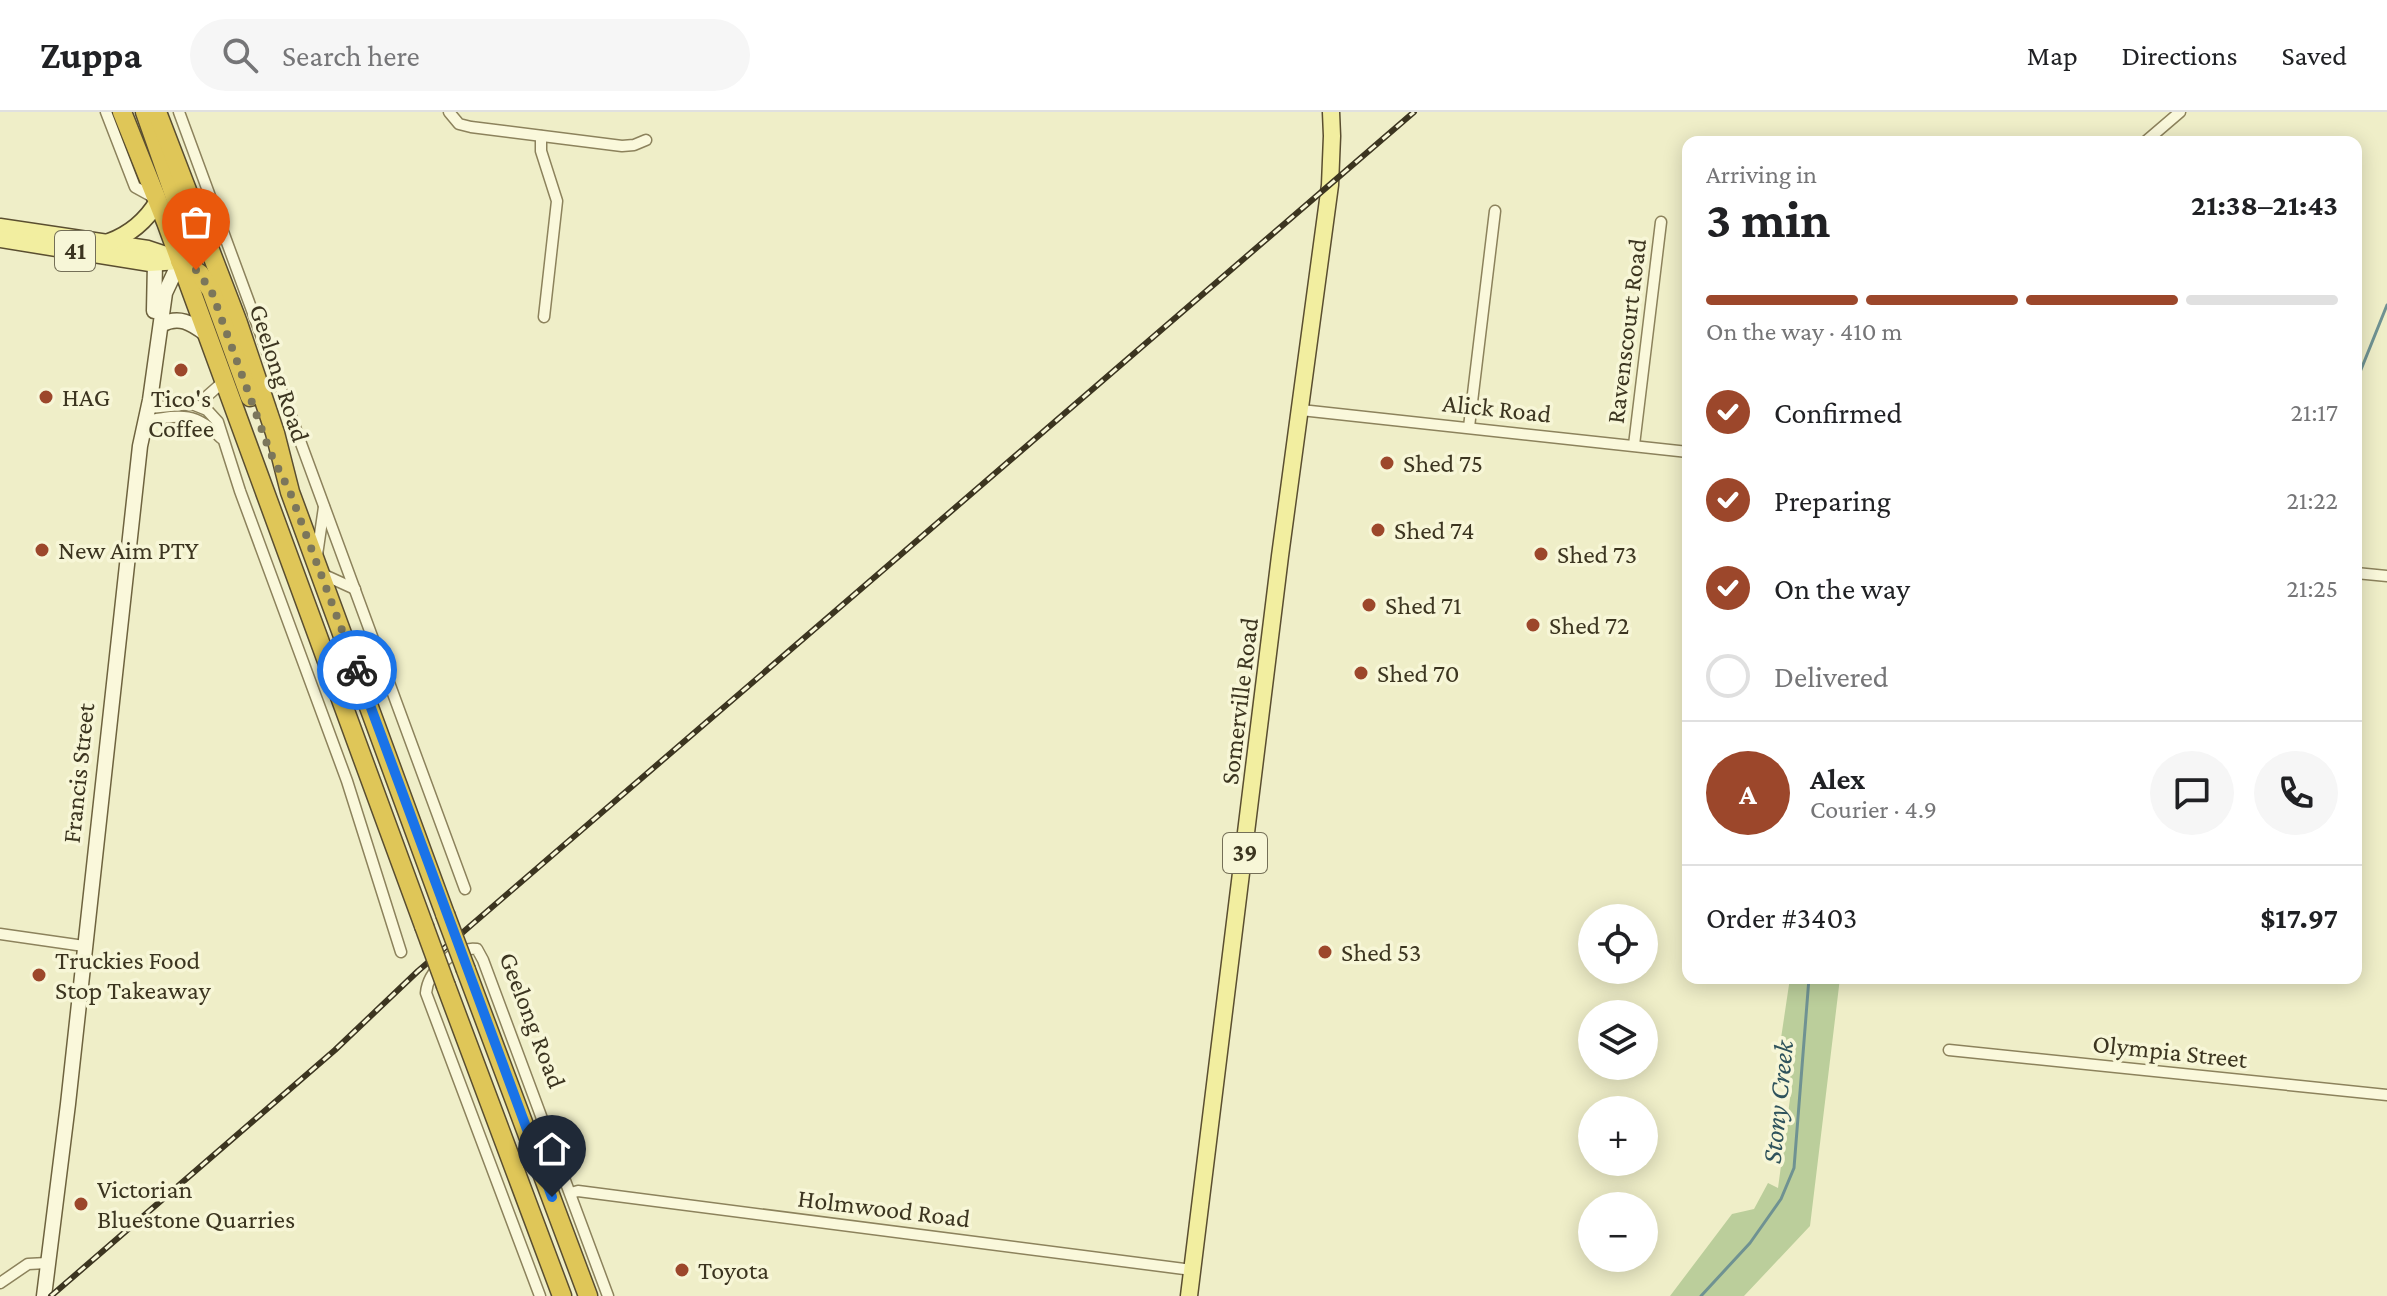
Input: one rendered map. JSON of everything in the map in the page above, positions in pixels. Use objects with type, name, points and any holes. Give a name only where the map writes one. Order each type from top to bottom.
[{"type":"highway","name":"Geelong Road","points":[[122,112],[180,261],[562,1296]]},
{"type":"highway","points":[[145,112],[184,223],[186,242],[180,261],[200,274],[211,290],[270,452],[290,492]]},
{"type":"highway","name":"Geelong Road","points":[[157,112],[243,338],[275,433],[290,492],[585,1289]]},
{"type":"main road","name":"Somerville Road","points":[[1189,1296],[1330,178],[1331,112]]},
{"type":"main road","name":"41","points":[[0,239],[107,249],[148,217],[157,200]]},
{"type":"main road","name":"41","points":[[0,227],[107,249],[155,263],[180,261]]},
{"type":"main road","points":[[107,249],[153,250],[180,261],[166,290],[154,347]]},
{"type":"main road","points":[[154,347],[155,263]]},
{"type":"main road","points":[[161,325],[180,319],[206,334]]},
{"type":"main road","name":"Francis Street","points":[[44,1296],[140,446],[154,347]]},
{"type":"street","points":[[106,112],[134,185],[157,200]]},
{"type":"street","name":"Geelong Road","points":[[179,112],[465,889]]},
{"type":"street","points":[[449,112],[459,124],[471,127],[622,146],[646,140]]},
{"type":"street","points":[[2153,136],[2180,112]]},
{"type":"street","points":[[541,136],[541,151],[557,201],[544,317]]},
{"type":"street","points":[[1469,427],[1495,211]]},
{"type":"street","name":"Ravenscourt Road","points":[[1634,445],[1661,222]]},
{"type":"street","points":[[205,424],[202,407],[206,397],[223,382]]},
{"type":"street","points":[[145,414],[182,403],[202,407],[217,420],[347,781],[401,952]]},
{"type":"street","name":"Alick Road","points":[[1301,410],[1682,451]]},
{"type":"street","points":[[145,414],[184,416],[205,424],[223,439]]},
{"type":"street","name":"Geelong Road","points":[[319,568],[324,505]]},
{"type":"street","points":[[319,568],[355,589]]},
{"type":"street","points":[[2362,574],[2387,576]]},
{"type":"street","points":[[0,934],[84,946]]},
{"type":"street","name":"Geelong Road","points":[[540,1296],[426,993],[431,975],[464,950],[477,949],[481,955],[608,1296]]},
{"type":"street","name":"Olympia Street","points":[[1949,1050],[2387,1095]]},
{"type":"street","name":"Holmwood Road","points":[[571,1193],[578,1191],[1192,1270]]},
{"type":"street","name":"Geelong Road","points":[[585,1289],[596,1262]]},
{"type":"street","points":[[0,1283],[28,1264],[47,1263]]},
{"type":"green space","points":[[1789,984],[1839,984],[1810,1226],[1744,1296],[1670,1296],[1732,1214],[1754,1209],[1768,1183],[1778,1188],[1792,1084],[1780,1045]]},
{"type":"waterway","name":"Stony Creek","points":[[2362,367],[2387,305]]},
{"type":"waterway","name":"Stony Creek","points":[[1701,1296],[1750,1243],[1781,1199],[1794,1168],[1809,984]]},
{"type":"railway","points":[[51,1296],[335,1050],[418,971],[1414,112]]},
{"type":"way so far","points":[[196,270],[211,290],[270,452],[290,492],[357,670]]},
{"type":"place","name":"Tico's Coffee","points":[[181,370]]},
{"type":"place","name":"HAG","points":[[46,397]]},
{"type":"place","name":"Shed 75","points":[[1387,463]]},
{"type":"place","name":"Shed 74","points":[[1378,530]]},
{"type":"place","name":"New Aim PTY","points":[[42,550]]},
{"type":"place","name":"Shed 73","points":[[1541,554]]},
{"type":"place","name":"Shed 71","points":[[1369,605]]},
{"type":"place","name":"Shed 72","points":[[1533,625]]},
{"type":"place","name":"Shed 70","points":[[1361,673]]},
{"type":"place","name":"Shed 53","points":[[1325,952]]},
{"type":"place","name":"Truckies Food Stop Takeaway","points":[[39,975]]},
{"type":"place","name":"Victorian Bluestone Quarries","points":[[81,1204]]},
{"type":"place","name":"Toyota","points":[[682,1270]]},
{"type":"route","points":[[357,670],[552,1197]]}]
